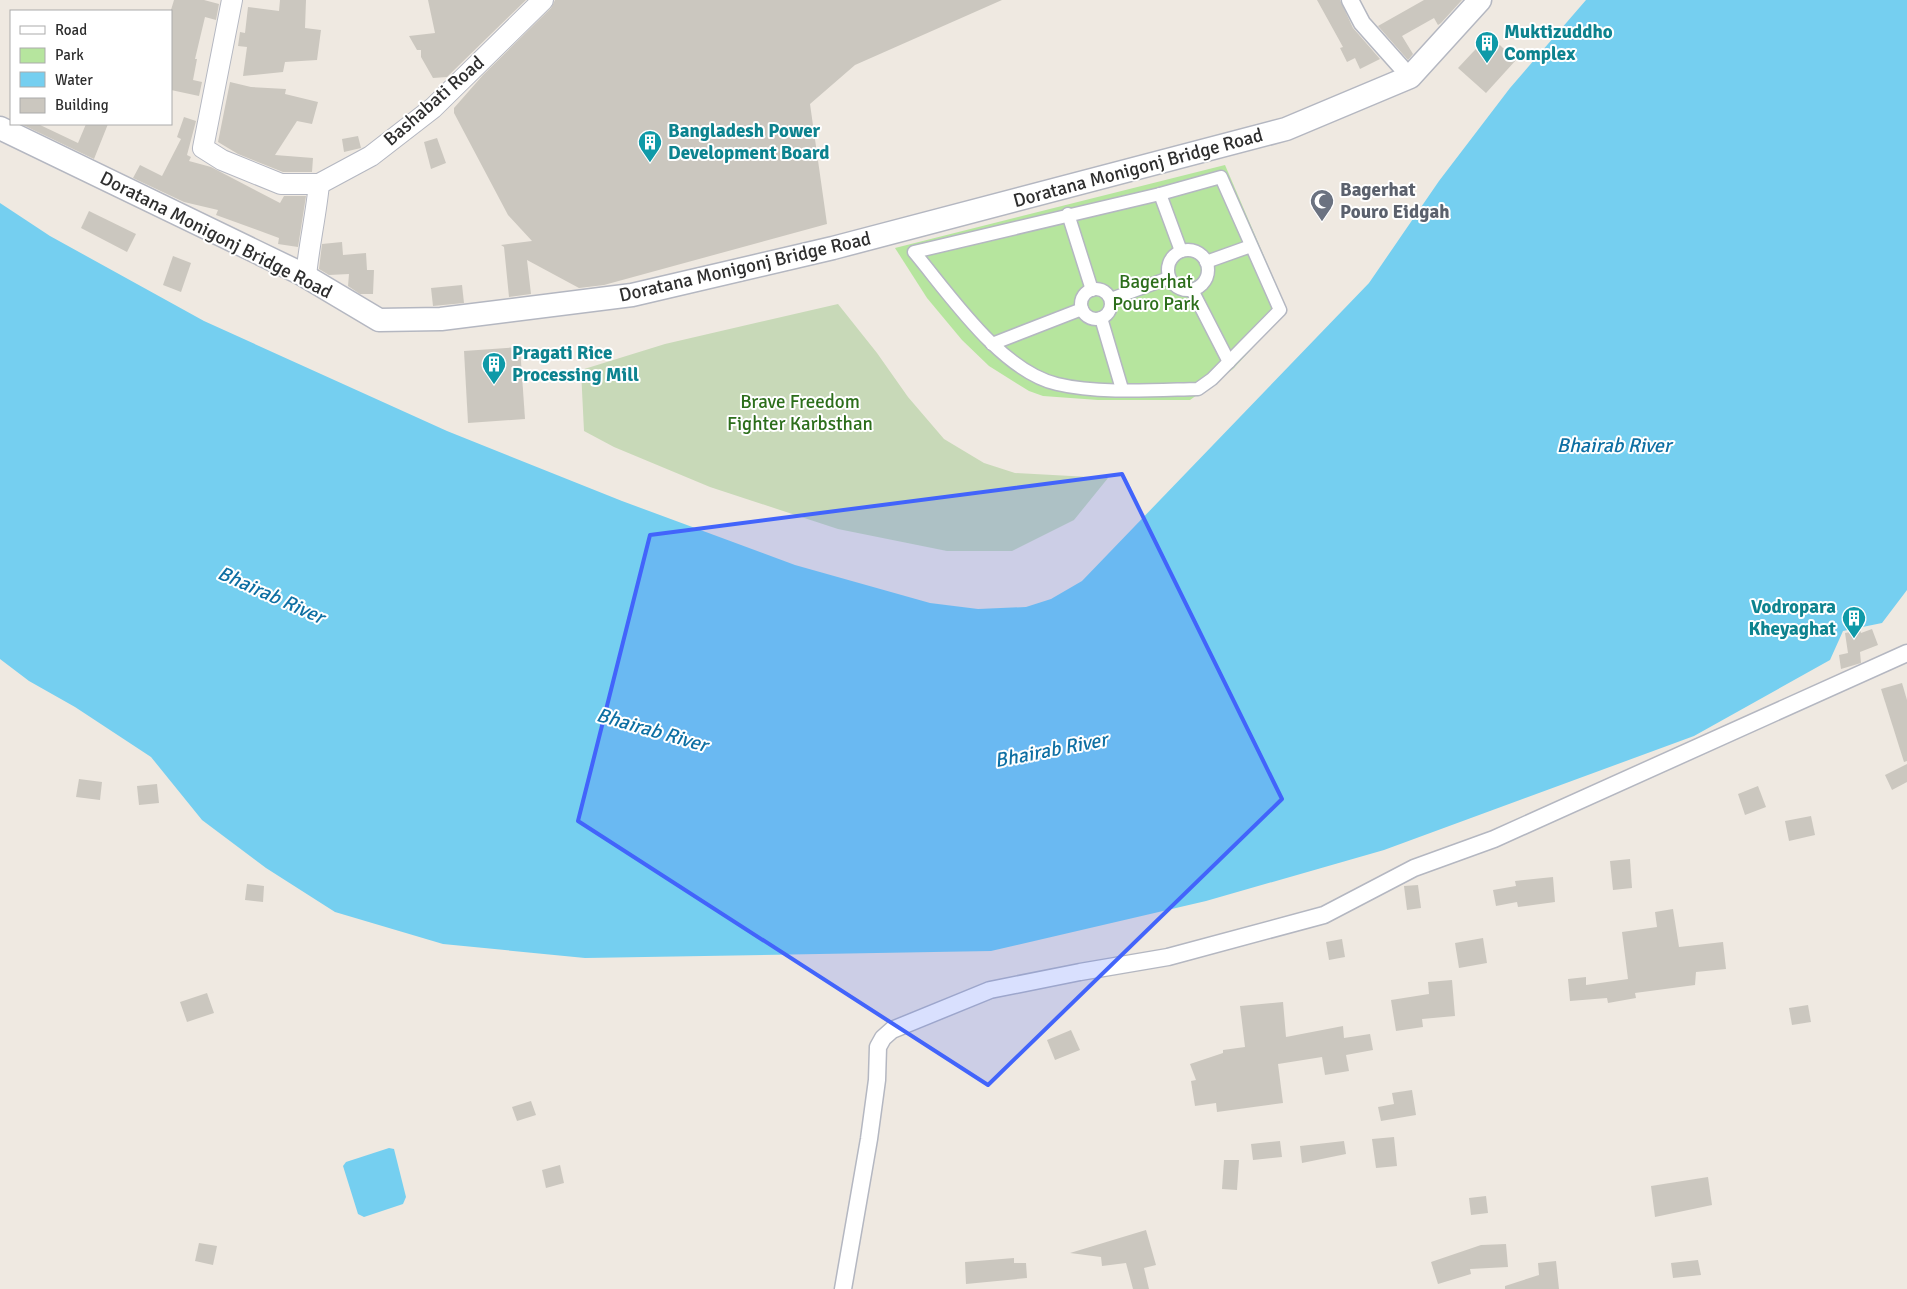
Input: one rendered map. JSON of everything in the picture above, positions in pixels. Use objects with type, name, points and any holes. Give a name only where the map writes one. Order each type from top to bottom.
[{"type":"main road","name":"Doratana Monigonj Bridge Road","points":[[0,128],[306,276],[379,320],[440,319],[632,295],[833,248],[1286,128],[1410,77],[1480,0]]},
{"type":"street","name":"Bashabati Road","points":[[232,0],[203,148],[222,160],[281,184],[319,184],[371,156],[433,108],[543,0]]},
{"type":"street","points":[[1350,0],[1362,23],[1410,77]]},
{"type":"street","points":[[1221,177],[1280,310],[1212,379],[1198,389],[1083,388],[1056,384],[1026,372],[992,344],[914,252],[1068,214],[1160,194],[1221,177]]},
{"type":"street","points":[[306,276],[308,244],[316,213],[319,184]]},
{"type":"street","points":[[1160,194],[1181,251]]},
{"type":"street","points":[[1068,214],[1092,290]]},
{"type":"street","points":[[1206,262],[1251,246]]},
{"type":"street","points":[[1181,251],[1197,252],[1206,262],[1207,276],[1198,287],[1192,290],[1178,288],[1169,278],[1168,264],[1171,258],[1181,251]]},
{"type":"street","points":[[1111,299],[1169,278]]},
{"type":"street","points":[[1092,290],[1103,290],[1111,299],[1110,311],[1101,318],[1089,318],[1082,309],[1083,297],[1092,290]]},
{"type":"street","points":[[1192,290],[1229,362]]},
{"type":"street","points":[[992,344],[1082,309]]},
{"type":"street","points":[[1101,318],[1122,389]]},
{"type":"street","points":[[843,1289],[869,1139],[878,1047],[882,1038],[892,1030],[990,990],[1168,957],[1324,915],[1414,868],[1494,840],[1907,653]]},
{"type":"highlighted area","points":[[1122,474],[1282,799],[988,1085],[578,821],[650,535]]},
{"type":"green space","name":"Bagerhat Pouro Park","points":[[1225,165],[1287,310],[1233,369],[1190,400],[1098,400],[1043,396],[1029,391],[989,366],[962,340],[927,298],[895,248]]},
{"type":"green space","name":"Brave Freedom Fighter Karbsthan","points":[[838,304],[877,353],[908,397],[944,439],[984,463],[1015,473],[1108,478],[1074,520],[1012,551],[947,551],[838,529],[710,487],[614,447],[584,431],[581,370],[665,344]]},
{"type":"water","name":"Bhairab River","points":[[1586,0],[1907,0],[1907,590],[1882,623],[1843,631],[1830,660],[1694,736],[1384,850],[1206,901],[991,951],[585,958],[443,944],[335,912],[266,868],[202,820],[151,757],[75,707],[29,681],[0,659],[0,203],[50,236],[204,321],[447,431],[622,501],[795,565],[930,603],[978,609],[1026,607],[1051,599],[1082,581],[1369,283],[1439,181],[1510,88]]},
{"type":"water","points":[[389,1148],[394,1149],[406,1197],[403,1204],[364,1217],[358,1214],[343,1166],[346,1162]]},
{"type":"building","points":[[174,0],[204,0],[219,4],[216,20],[205,17],[195,59],[197,59],[193,80],[202,82],[199,96],[172,90],[171,10]]},
{"type":"building","points":[[280,0],[306,0],[305,28],[321,30],[317,60],[285,62],[283,72],[243,76],[247,47],[238,46],[240,32],[245,33],[248,7],[279,11]]},
{"type":"building","points":[[428,0],[526,0],[447,77],[433,78],[421,57],[421,50],[417,50],[409,36],[435,33]]},
{"type":"building","name":"Bangladesh Power Development Board","points":[[555,0],[1002,0],[855,65],[810,104],[827,224],[604,285],[579,288],[527,260],[531,294],[509,297],[504,247],[501,245],[532,241],[508,215],[454,113],[454,108],[483,75],[551,8]]},
{"type":"building","points":[[1317,0],[1340,0],[1353,28],[1380,59],[1360,69],[1355,58],[1347,62],[1340,48],[1343,47]]},
{"type":"building","points":[[1424,0],[1462,0],[1438,25],[1434,18],[1402,36],[1413,54],[1408,60],[1378,26]]},
{"type":"building","name":"Muktizuddho Complex","points":[[1489,35],[1516,60],[1486,93],[1458,68]]},
{"type":"building","points":[[230,82],[251,87],[286,89],[285,94],[318,102],[312,124],[297,121],[275,155],[313,158],[312,172],[283,172],[238,154],[218,142]]},
{"type":"building","points":[[184,117],[196,121],[187,155],[191,157],[189,161],[211,167],[280,203],[284,196],[306,196],[298,247],[278,244],[279,238],[216,215],[218,210],[184,202],[133,178],[140,165],[162,176],[181,139],[177,137]]},
{"type":"building","points":[[23,125],[40,125],[78,143],[86,125],[108,125],[94,159]]},
{"type":"building","points":[[358,136],[361,148],[344,152],[342,139]]},
{"type":"building","points":[[437,138],[446,163],[431,169],[424,142]]},
{"type":"building","points":[[89,211],[136,234],[127,252],[81,228]]},
{"type":"building","points":[[342,242],[343,255],[366,253],[367,270],[374,270],[373,294],[360,294],[348,286],[349,274],[329,275],[319,269],[322,244]]},
{"type":"building","points":[[173,256],[191,263],[181,292],[163,285]]},
{"type":"building","points":[[462,285],[464,303],[433,306],[431,288]]},
{"type":"building","name":"Pragati Rice Processing Mill","points":[[520,347],[525,419],[468,423],[464,351]]},
{"type":"building","points":[[1872,629],[1878,645],[1860,652],[1861,663],[1841,669],[1839,655],[1848,653],[1845,633],[1860,630],[1861,633]]},
{"type":"building","points":[[1902,683],[1907,700],[1907,761],[1904,762],[1881,689]]},
{"type":"building","points":[[1907,764],[1907,782],[1892,790],[1885,775]]},
{"type":"building","points":[[79,779],[102,782],[100,800],[76,797]]},
{"type":"building","points":[[157,784],[159,803],[139,805],[137,786]]},
{"type":"building","points":[[1758,786],[1766,807],[1745,815],[1738,794]]},
{"type":"building","points":[[1811,816],[1815,835],[1789,841],[1785,821]]},
{"type":"building","points":[[1630,859],[1632,888],[1613,890],[1610,861]]},
{"type":"building","points":[[1553,877],[1555,902],[1518,907],[1517,902],[1496,906],[1493,890],[1516,886],[1515,881]]},
{"type":"building","points":[[247,884],[264,886],[263,902],[245,900]]},
{"type":"building","points":[[1418,885],[1421,908],[1407,910],[1404,886]]},
{"type":"building","points":[[1673,909],[1679,947],[1723,942],[1726,969],[1696,972],[1695,985],[1635,993],[1636,998],[1608,1003],[1607,998],[1570,1001],[1568,979],[1586,977],[1586,985],[1628,979],[1622,932],[1657,927],[1655,912]]},
{"type":"building","points":[[1483,938],[1487,963],[1459,968],[1455,943]]},
{"type":"building","points":[[1342,939],[1345,957],[1329,960],[1326,942]]},
{"type":"building","points":[[1452,980],[1455,1016],[1422,1019],[1423,1027],[1396,1031],[1391,1000],[1429,994],[1428,982]]},
{"type":"building","points":[[207,993],[214,1013],[187,1022],[180,1002]]},
{"type":"building","points":[[1283,1002],[1286,1037],[1343,1026],[1344,1038],[1370,1034],[1373,1050],[1346,1055],[1349,1071],[1325,1075],[1322,1057],[1278,1064],[1283,1103],[1217,1112],[1216,1103],[1195,1106],[1191,1081],[1196,1080],[1190,1064],[1223,1053],[1223,1050],[1245,1047],[1240,1006]]},
{"type":"building","points":[[1808,1005],[1811,1022],[1792,1025],[1789,1008]]},
{"type":"building","points":[[1071,1030],[1080,1050],[1055,1060],[1047,1040]]},
{"type":"building","points":[[1412,1090],[1416,1115],[1381,1121],[1378,1107],[1394,1104],[1392,1093]]},
{"type":"building","points":[[531,1101],[536,1115],[517,1121],[512,1107]]},
{"type":"building","points":[[1394,1137],[1397,1166],[1376,1168],[1372,1139]]},
{"type":"building","points":[[1280,1141],[1282,1157],[1253,1160],[1251,1144]]},
{"type":"building","points":[[1344,1141],[1346,1154],[1302,1163],[1300,1146]]},
{"type":"building","points":[[1224,1160],[1239,1160],[1237,1190],[1222,1189]]},
{"type":"building","points":[[560,1165],[564,1183],[546,1188],[542,1170]]},
{"type":"building","points":[[1708,1177],[1712,1205],[1655,1217],[1651,1186]]},
{"type":"building","points":[[1486,1196],[1488,1213],[1471,1215],[1469,1198]]},
{"type":"building","points":[[1146,1230],[1156,1265],[1144,1268],[1149,1289],[1133,1289],[1126,1263],[1102,1266],[1101,1257],[1070,1253]]},
{"type":"building","points":[[199,1243],[217,1246],[213,1265],[195,1261]]},
{"type":"building","points":[[1506,1244],[1508,1267],[1470,1269],[1471,1274],[1438,1284],[1431,1262],[1481,1245]]},
{"type":"building","points":[[1014,1258],[1014,1263],[1026,1263],[1027,1278],[966,1284],[965,1262]]},
{"type":"building","points":[[1698,1260],[1701,1275],[1673,1278],[1671,1263]]},
{"type":"building","points":[[1556,1261],[1559,1289],[1505,1289],[1505,1286],[1539,1275],[1538,1263]]},
{"type":"place","name":"Muktizuddho Complex","points":[[1487,64]]},
{"type":"place","name":"Bangladesh Power Development Board","points":[[650,163]]},
{"type":"place","name":"Bagerhat Pouro Eidgah","points":[[1322,222]]},
{"type":"place","name":"Pragati Rice Processing Mill","points":[[494,385]]},
{"type":"place","name":"Vodropara Kheyaghat","points":[[1854,639]]}]
